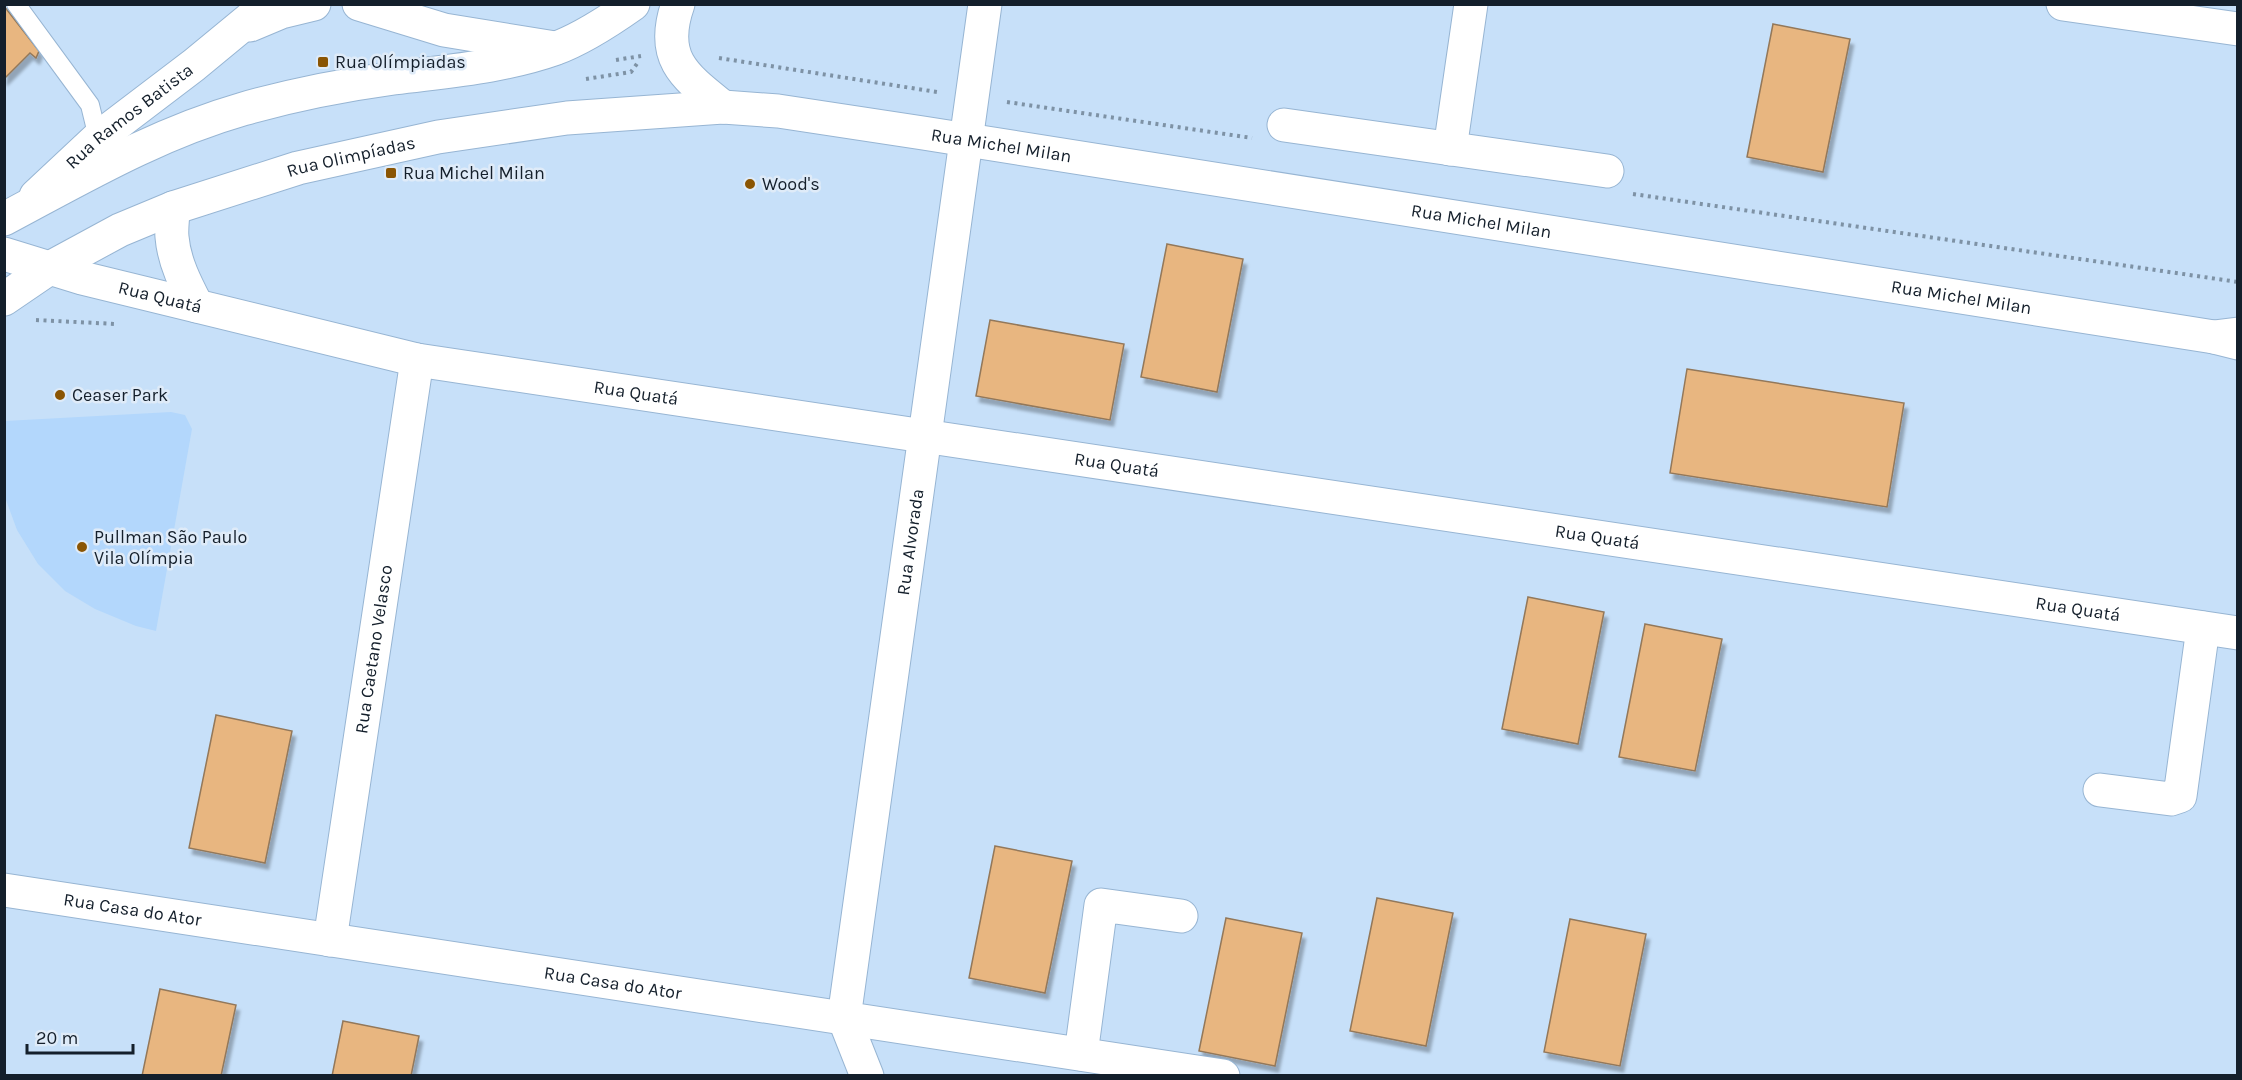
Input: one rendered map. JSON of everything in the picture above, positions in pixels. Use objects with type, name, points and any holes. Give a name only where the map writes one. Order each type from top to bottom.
[{"type":"street","name":"Rua Ramos Batista","points":[[14,214],[98,138],[239,30],[268,4]]},
{"type":"street","name":"Rua Ramos Batista","points":[[239,30],[281,12],[314,4]]},
{"type":"street","points":[[359,4],[444,30],[555,48]]},
{"type":"street","points":[[14,214],[105,164],[164,136],[243,109],[319,90],[471,68],[555,48],[609,21],[633,4]]},
{"type":"street","points":[[678,4],[670,30],[673,51],[689,79],[723,107]]},
{"type":"street","name":"Rua Alvorada","points":[[867,1076],[844,1018],[985,4]]},
{"type":"street","points":[[1450,149],[1471,4]]},
{"type":"street","points":[[2063,4],[2238,29]]},
{"type":"street","name":"Rua Michel Milan","points":[[723,107],[778,111],[2230,338]]},
{"type":"street","name":"Rua Olimpíadas","points":[[16,309],[48,269],[120,230],[173,208],[298,168],[438,137],[567,118],[723,107]]},
{"type":"street","points":[[1284,125],[1607,171]]},
{"type":"street","points":[[173,208],[172,237],[177,259],[184,281],[197,306]]},
{"type":"street","name":"Rua Quatá","points":[[4,254],[48,269],[417,360],[2238,633]]},
{"type":"street","name":"Rua Caetano Velasco","points":[[330,940],[417,360]]},
{"type":"street","points":[[2100,790],[2171,799],[2180,796],[2203,628]]},
{"type":"street","name":"Rua Casa do Ator","points":[[4,890],[1223,1076]]},
{"type":"street","points":[[1081,1054],[1101,905],[1181,916]]},
{"type":"lane","points":[[16,4],[90,105],[98,138]]},
{"type":"path","points":[[16,309],[119,325]]},
{"type":"shaded area","points":[[171,412],[185,415],[192,429],[156,631],[136,626],[95,609],[65,591],[38,564],[17,530],[6,500],[4,491],[5,421]]},
{"type":"building","points":[[4,6],[39,51],[36,58],[30,53],[4,79]]},
{"type":"building","points":[[1773,24],[1850,39],[1823,172],[1747,157]]},
{"type":"building","points":[[1167,244],[1243,259],[1217,392],[1141,377]]},
{"type":"building","points":[[990,320],[1124,344],[1110,420],[976,396]]},
{"type":"building","points":[[1687,369],[1904,403],[1887,507],[1670,473]]},
{"type":"building","points":[[1528,597],[1604,612],[1578,744],[1502,729]]},
{"type":"building","points":[[1645,624],[1722,639],[1695,771],[1619,757]]},
{"type":"building","points":[[216,715],[292,731],[265,863],[189,848]]},
{"type":"building","points":[[995,846],[1072,861],[1045,993],[969,978]]},
{"type":"building","points":[[1377,898],[1453,913],[1426,1046],[1350,1031]]},
{"type":"building","points":[[1226,918],[1302,933],[1275,1066],[1199,1051]]},
{"type":"building","points":[[1570,919],[1646,934],[1620,1066],[1544,1052]]},
{"type":"building","points":[[160,989],[236,1005],[221,1076],[142,1076]]},
{"type":"building","points":[[343,1021],[419,1036],[411,1076],[332,1076]]},
{"type":"place","name":"Rua Olímpiadas","points":[[323,62]]},
{"type":"place","name":"Rua Michel Milan","points":[[391,173]]},
{"type":"place","name":"Wood's","points":[[750,184]]},
{"type":"place","name":"Ceaser Park","points":[[60,395]]},
{"type":"place","name":"Pullman São Paulo Vila Olímpia","points":[[82,547]]}]
